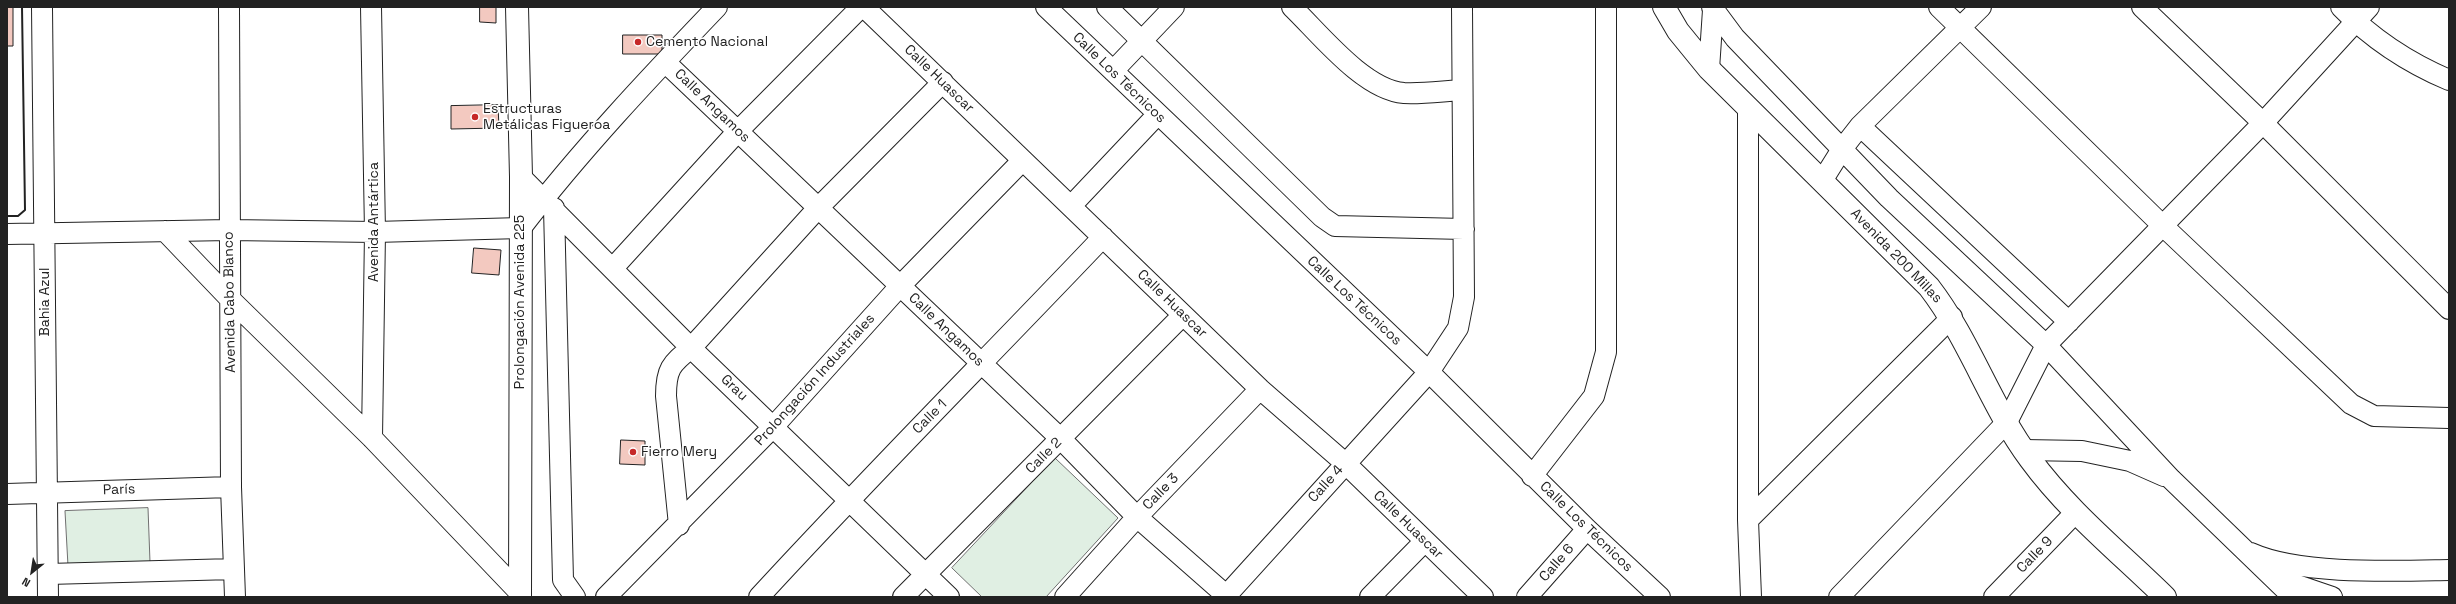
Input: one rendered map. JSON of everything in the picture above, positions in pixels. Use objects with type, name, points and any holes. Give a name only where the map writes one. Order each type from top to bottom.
[{"type":"main road","name":"Prolongación Avenida 225","points":[[517,7],[521,177],[520,595]]},
{"type":"main road","name":"Avenida 200 Millas","points":[[1664,7],[1678,31],[1709,69],[1929,287],[1952,317],[2006,422],[2024,450],[2075,513],[2156,594]]},
{"type":"street","name":"Bahia Azul","points":[[42,7],[48,597]]},
{"type":"street","name":"Avenida Cabo Blanco","points":[[229,7],[231,486],[235,597]]},
{"type":"street","name":"Avenida Antártica","points":[[371,7],[375,232],[372,438]]},
{"type":"street","points":[[7,234],[229,230],[375,232],[521,228],[549,203],[665,62],[717,7]]},
{"type":"street","points":[[613,268],[738,131],[863,7]]},
{"type":"street","name":"Calle Huascar","points":[[863,7],[943,82],[1022,161],[1071,206],[1260,389],[1345,463],[1424,542],[1483,597]]},
{"type":"street","name":"Calle Los Técnicos","points":[[1046,7],[1157,115],[1429,372],[1532,476],[1660,597]]},
{"type":"street","points":[[1107,7],[1322,217],[1335,226],[1464,229]]},
{"type":"street","points":[[1113,71],[1174,7]]},
{"type":"street","points":[[1292,7],[1365,78],[1385,89],[1404,93],[1462,90]]},
{"type":"street","name":"Calle 4","points":[[1226,596],[1429,372],[1458,328],[1464,297],[1462,7]]},
{"type":"street","points":[[1532,476],[1594,396],[1606,352],[1606,7]]},
{"type":"street","points":[[1939,7],[2162,225],[2351,404],[2374,416],[2449,418]]},
{"type":"street","points":[[1822,181],[1842,149],[1860,126],[1982,7]]},
{"type":"street","points":[[2142,7],[2263,123],[2449,309]]},
{"type":"street","points":[[2341,7],[2355,21],[2397,52],[2431,72],[2449,80]]},
{"type":"street","points":[[1839,597],[2006,422],[2046,345],[2263,123],[2369,7]]},
{"type":"street","points":[[1709,69],[1712,8]]},
{"type":"street","points":[[1712,8],[1735,38],[1889,198],[2046,345],[2171,479],[2293,597]]},
{"type":"street","name":"Calle Angamos","points":[[665,62],[1061,439],[1137,517],[1226,596]]},
{"type":"street","points":[[679,525],[666,396],[666,376],[675,361],[691,348],[818,208],[943,82]]},
{"type":"street","points":[[1748,108],[1748,520],[1752,597]]},
{"type":"street","points":[[1071,206],[1157,115]]},
{"type":"street","points":[[1860,126],[2069,322]]},
{"type":"street","name":"Prolongación Industriales","points":[[606,597],[679,525],[774,426],[900,286],[1022,161]]},
{"type":"street","name":"Grau","points":[[521,177],[549,203],[691,348],[849,498],[924,574],[949,597]]},
{"type":"street","points":[[549,203],[563,580],[575,597]]},
{"type":"street","points":[[165,231],[231,300],[372,438],[520,595]]},
{"type":"street","name":"Calle 1","points":[[759,597],[849,498],[982,364],[1103,237]]},
{"type":"street","name":"Calle 2","points":[[903,597],[924,574],[1061,439],[1183,315]]},
{"type":"street","points":[[1748,520],[1952,317]]},
{"type":"street","name":"Calle 3","points":[[1065,597],[1137,517],[1260,389]]},
{"type":"street","points":[[2024,450],[2082,451],[2130,461],[2171,479]]},
{"type":"street","name":"París","points":[[7,494],[231,486]]},
{"type":"street","name":"Calle 9","points":[[1994,597],[2075,513]]},
{"type":"street","name":"Calle 6","points":[[1527,597],[1587,529]]},
{"type":"street","points":[[1370,597],[1424,542]]},
{"type":"street","points":[[2244,550],[2266,560],[2300,566],[2349,569],[2449,570]]},
{"type":"street","points":[[48,574],[234,569]]},
{"type":"street","points":[[2272,576],[2332,597]]},
{"type":"green space","points":[[1055,458],[1118,518],[1046,597],[982,597],[952,568]]},
{"type":"green space","points":[[148,508],[150,562],[68,566],[65,511]]},
{"type":"building","points":[[7,7],[13,7],[13,46],[7,46]]},
{"type":"building","points":[[480,7],[496,7],[496,23],[480,22]]},
{"type":"building","points":[[623,35],[662,35],[662,54],[623,54]]},
{"type":"building","name":"Estructuras Metálicas Figueroa","points":[[498,105],[499,128],[451,129],[451,106]]},
{"type":"building","points":[[474,248],[501,250],[499,275],[472,273]]},
{"type":"building","name":"Fierro Mery","points":[[621,440],[645,441],[645,465],[620,464]]},
{"type":"wall","points":[[7,216],[18,216],[25,210],[22,7]]},
{"type":"place","name":"Cemento Nacional","points":[[638,42]]},
{"type":"place","name":"Estructuras Metálicas Figueroa","points":[[475,117]]},
{"type":"place","name":"Fierro Mery","points":[[633,452]]}]
